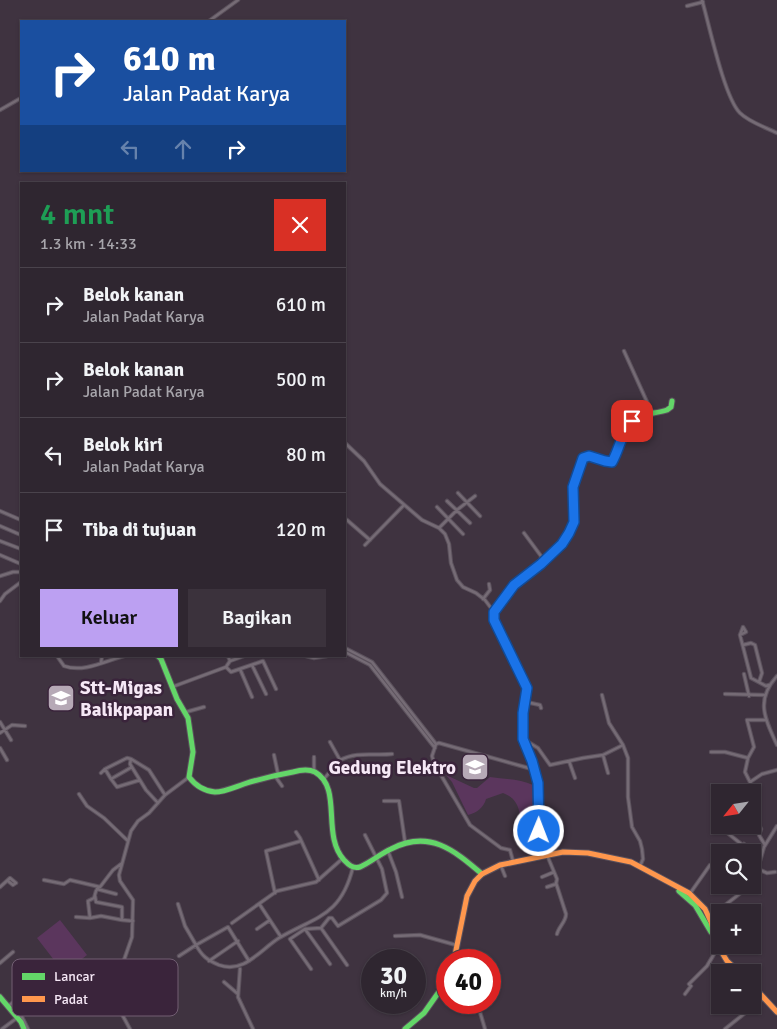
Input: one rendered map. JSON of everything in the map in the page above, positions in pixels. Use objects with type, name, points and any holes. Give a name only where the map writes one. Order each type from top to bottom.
[{"type":"main road","points":[[546,854],[539,831],[539,791],[523,739],[526,684],[494,620],[494,612],[514,585],[541,564],[562,544],[572,528],[574,516],[573,487],[583,458],[589,456],[612,462],[626,427],[636,418],[670,409],[672,401]]},
{"type":"main road","points":[[159,657],[177,699],[186,712],[193,749],[189,777],[200,788],[216,792],[301,770],[314,771],[323,780],[332,803],[332,838],[342,859],[354,867],[359,868],[405,842],[428,840],[458,853],[482,874]]},
{"type":"main road","points":[[455,949],[466,896],[475,881],[482,874],[500,865],[546,854],[570,851],[614,858],[640,866],[670,884],[690,893],[701,903],[711,920]]},
{"type":"main road","points":[[670,884],[697,908],[711,933]]},
{"type":"main road","points":[[761,993],[777,1012]]},
{"type":"main road","points":[[0,997],[12,1011]]},
{"type":"main road","points":[[405,1029],[426,1012],[436,997]]},
{"type":"main road","points":[[17,1017],[24,1029]]},
{"type":"street","points":[[210,20],[238,0]]},
{"type":"street","points":[[687,6],[703,1],[732,103],[746,118],[777,133]]},
{"type":"street","points":[[0,110],[20,99]]},
{"type":"street","points":[[624,351],[652,413]]},
{"type":"street","points":[[346,444],[364,461],[380,484],[422,520],[438,528],[448,539],[453,571],[457,580],[463,587],[483,598],[494,612]]},
{"type":"street","points":[[458,493],[480,516]]},
{"type":"street","points":[[438,528],[475,496]]},
{"type":"street","points":[[446,500],[470,523]]},
{"type":"street","points":[[365,545],[404,505]]},
{"type":"street","points":[[437,507],[462,534]]},
{"type":"street","points":[[0,511],[20,520]]},
{"type":"street","points":[[347,520],[370,540]]},
{"type":"street","points":[[0,526],[20,535]]},
{"type":"street","points":[[524,533],[540,556],[541,564]]},
{"type":"street","points":[[0,540],[20,549]]},
{"type":"street","points":[[0,555],[20,564]]},
{"type":"street","points":[[0,576],[20,572]]},
{"type":"street","points":[[0,601],[4,594],[20,583]]},
{"type":"street","points":[[483,598],[490,590],[489,584]]},
{"type":"street","points":[[740,634],[752,678],[769,685]]},
{"type":"street","points":[[743,645],[751,643],[754,645],[762,673],[759,682]]},
{"type":"street","points":[[346,648],[374,664],[436,744]]},
{"type":"street","points":[[346,652],[370,664],[435,748]]},
{"type":"street","points":[[58,657],[61,663],[72,668],[101,664],[121,657]]},
{"type":"street","points":[[101,664],[102,657]]},
{"type":"street","points":[[228,657],[230,661]]},
{"type":"street","points":[[172,687],[226,667],[234,658]]},
{"type":"street","points":[[226,667],[231,672],[263,661],[276,689]]},
{"type":"street","points":[[252,665],[266,694]]},
{"type":"street","points":[[240,669],[252,696]]},
{"type":"street","points":[[744,674],[750,696]]},
{"type":"street","points":[[777,676],[769,685],[763,707],[766,720],[777,745]]},
{"type":"street","points":[[724,694],[765,695]]},
{"type":"street","points":[[602,695],[608,723],[623,745],[628,761],[627,786],[631,822],[633,830],[640,841],[643,856],[640,866]]},
{"type":"street","points":[[526,702],[540,705],[542,708]]},
{"type":"street","points":[[186,712],[204,707]]},
{"type":"street","points":[[766,720],[747,720],[754,747],[748,758],[745,772],[750,782],[762,774],[777,770]]},
{"type":"street","points":[[0,722],[11,740]]},
{"type":"street","points":[[0,733],[12,725],[19,724],[25,726]]},
{"type":"street","points":[[523,739],[538,748],[550,765],[603,755],[623,745]]},
{"type":"street","points":[[330,742],[340,760]]},
{"type":"street","points":[[436,744],[439,743],[533,769]]},
{"type":"street","points":[[436,744],[433,761],[466,821],[502,848],[510,850],[513,862]]},
{"type":"street","points":[[0,748],[7,760]]},
{"type":"street","points":[[711,752],[724,752],[748,758]]},
{"type":"street","points":[[274,754],[277,776],[282,786]]},
{"type":"street","points":[[323,780],[340,760],[358,754],[376,756],[392,754]]},
{"type":"street","points":[[603,755],[608,773]]},
{"type":"street","points":[[314,757],[314,771]]},
{"type":"street","points":[[101,773],[127,758],[131,759],[149,770],[165,795]]},
{"type":"street","points":[[131,759],[132,767],[146,790],[158,803]]},
{"type":"street","points":[[569,761],[575,778]]},
{"type":"street","points":[[111,779],[132,767]]},
{"type":"street","points":[[105,769],[117,787],[140,780]]},
{"type":"street","points":[[124,959],[132,936],[133,900],[119,880],[119,874],[128,841],[134,826],[165,795],[189,777]]},
{"type":"street","points":[[79,794],[87,806],[104,818],[128,841]]},
{"type":"street","points":[[384,802],[399,801],[405,842]]},
{"type":"street","points":[[761,856],[765,845],[777,826]]},
{"type":"street","points":[[296,832],[319,880]]},
{"type":"street","points":[[729,834],[744,844]]},
{"type":"street","points":[[759,834],[765,845]]},
{"type":"street","points":[[311,970],[290,938],[305,930],[321,928],[329,918],[332,918],[338,926],[381,900],[387,893],[382,871],[365,835]]},
{"type":"street","points":[[275,893],[266,851],[301,841]]},
{"type":"street","points":[[388,850],[402,897]]},
{"type":"street","points":[[546,854],[557,878],[556,883],[566,914],[557,934]]},
{"type":"street","points":[[232,923],[275,893],[309,885],[319,880],[342,859]]},
{"type":"street","points":[[90,918],[88,901],[94,899],[99,888],[113,870],[122,864]]},
{"type":"street","points":[[500,865],[505,876]]},
{"type":"street","points":[[690,893],[710,865]]},
{"type":"street","points":[[178,904],[185,926],[203,957],[221,966],[233,967],[249,961],[281,937],[322,916],[337,904],[347,888],[354,867]]},
{"type":"street","points":[[761,870],[767,873],[775,872]]},
{"type":"street","points":[[542,877],[554,872]]},
{"type":"street","points":[[0,887],[8,880]]},
{"type":"street","points":[[44,880],[64,884],[70,880],[116,894]]},
{"type":"street","points":[[547,886],[556,883]]},
{"type":"street","points":[[710,917],[740,894]]},
{"type":"street","points":[[95,896],[96,902],[122,907],[122,920]]},
{"type":"street","points":[[260,905],[281,937]]},
{"type":"street","points":[[76,917],[90,918],[101,916],[133,921]]},
{"type":"street","points":[[257,929],[270,920]]},
{"type":"street","points":[[179,956],[227,927],[238,941],[249,961]]},
{"type":"street","points":[[321,928],[347,965]]},
{"type":"street","points":[[305,930],[330,964]]},
{"type":"street","points":[[395,936],[420,935],[456,945]]},
{"type":"street","points":[[209,961],[238,941]]},
{"type":"street","points":[[0,963],[13,952]]},
{"type":"street","points":[[685,994],[691,986],[689,984],[707,966],[713,954]]},
{"type":"street","points":[[238,994],[240,969]]},
{"type":"street","points":[[224,982],[238,994],[253,1029]]},
{"type":"street","points":[[725,1029],[765,997]]},
{"type":"street","points":[[8,1006],[12,1003]]},
{"type":"street","points":[[481,1014],[485,1029]]},
{"type":"street","points":[[22,1016],[28,1029]]},
{"type":"street","points":[[122,1016],[130,1029]]},
{"type":"street","points":[[2,1029],[17,1017]]},
{"type":"shaded area","points":[[446,775],[474,788],[477,788],[490,777],[528,783],[533,785],[537,804],[520,815],[515,801],[503,793],[486,799],[480,809],[468,815],[452,782]]},
{"type":"shaded area","points":[[60,920],[87,955],[82,959],[53,959],[37,938]]},
{"type":"traffic: fast","points":[[553,553],[562,544],[574,522],[573,487],[583,458],[590,457],[612,461],[629,424],[640,416],[667,410],[671,407],[672,401]]},
{"type":"traffic: fast","points":[[159,657],[177,699],[188,718],[193,752],[189,777],[197,785],[204,789],[218,792],[256,780],[301,770],[313,771],[323,779],[328,789],[337,850],[351,866],[360,867],[387,851],[405,843],[417,841],[429,842],[451,850],[482,874]]},
{"type":"traffic: fast","points":[[679,891],[695,905],[711,932]]},
{"type":"traffic: fast","points":[[405,1029],[424,1013],[436,996]]},
{"type":"traffic: fast","points":[[0,997],[12,1011]]},
{"type":"traffic: fast","points":[[16,1016],[24,1029]]},
{"type":"traffic: slow","points":[[545,854],[539,826],[538,783],[523,739],[523,713],[527,688],[494,620],[494,612],[514,585],[553,553]]},
{"type":"traffic: slow","points":[[456,949],[467,896],[475,881],[482,874],[500,865],[563,852],[588,853],[631,862],[689,893],[705,909],[711,922]]},
{"type":"traffic: slow","points":[[723,954],[730,964]]},
{"type":"traffic: slow","points":[[761,995],[777,1012]]},
{"type":"place","name":"Stt-Migas Balikpapan","points":[[61,698]]},
{"type":"place","name":"Gedung Elektro","points":[[475,767]]},
{"type":"route","points":[[539,831],[538,783],[523,739],[523,713],[527,688],[493,616],[509,590],[562,544],[572,528],[574,522],[573,487],[583,458],[589,456],[612,462],[618,450],[623,432],[632,421]]}]
